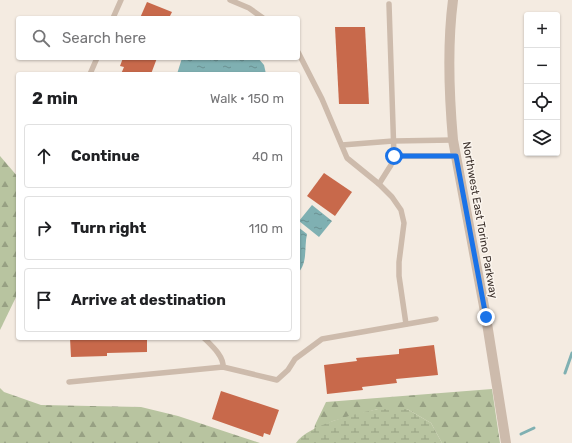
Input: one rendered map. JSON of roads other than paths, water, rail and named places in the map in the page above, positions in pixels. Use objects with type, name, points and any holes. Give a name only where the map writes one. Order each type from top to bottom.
[{"type":"street","name":"Northwest East Torino Parkway","points":[[453,0],[450,23],[451,111],[453,140],[486,317],[506,443]]},
{"type":"lane","points":[[114,16],[121,0]]},
{"type":"lane","points":[[230,0],[249,8],[260,16]]},
{"type":"lane","points":[[379,184],[391,165],[394,156],[389,4]]},
{"type":"lane","points":[[300,56],[322,99],[347,158],[379,184],[392,197],[401,210],[404,222],[399,262],[399,276],[406,324]]},
{"type":"lane","points":[[91,72],[96,60]]},
{"type":"lane","points":[[342,145],[393,141],[453,140]]},
{"type":"lane","points":[[394,156],[456,156]]},
{"type":"lane","points":[[68,382],[223,366],[277,380],[288,370],[295,359],[322,339],[436,319]]},
{"type":"lane","points":[[206,340],[220,356],[224,363],[223,366]]},
{"type":"water","points":[[181,60],[260,60],[264,65],[266,72],[178,72]]},
{"type":"water","points":[[312,205],[332,221],[319,237],[300,222]]},
{"type":"water","points":[[300,229],[307,234],[304,260],[300,270]]},
{"type":"waterway","points":[[565,373],[572,353]]},
{"type":"waterway","points":[[521,434],[534,428]]}]
